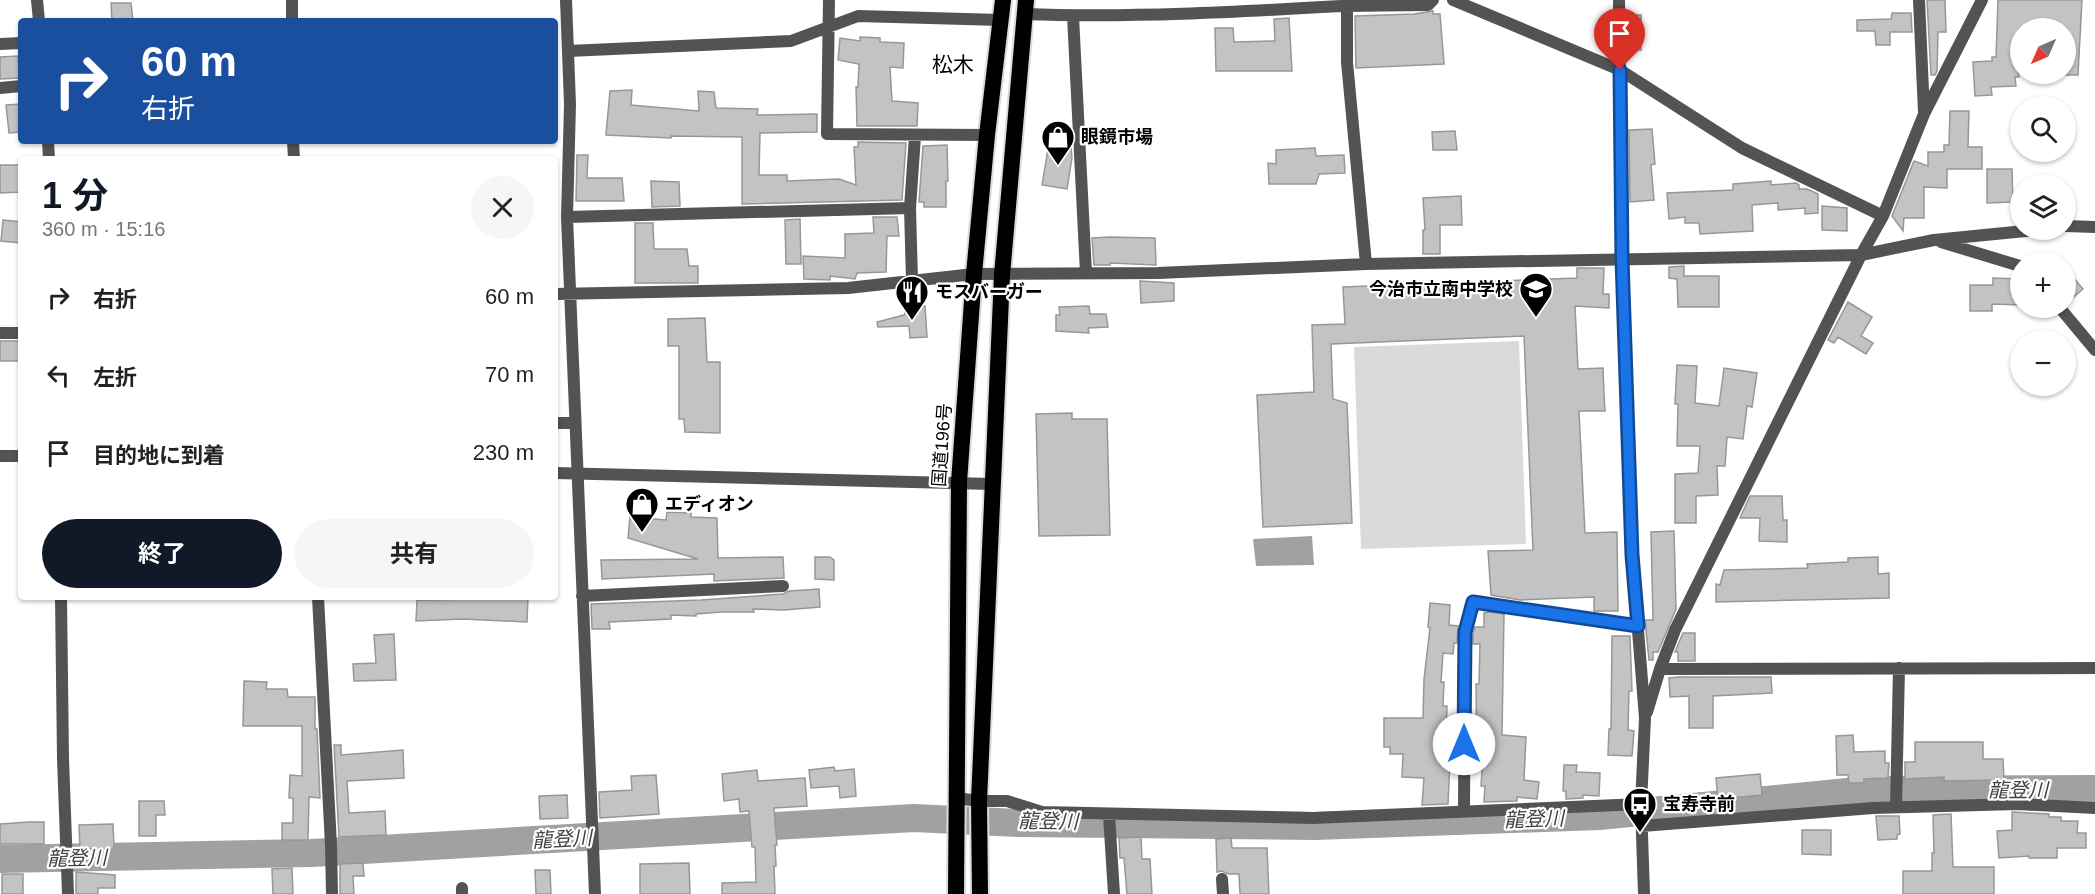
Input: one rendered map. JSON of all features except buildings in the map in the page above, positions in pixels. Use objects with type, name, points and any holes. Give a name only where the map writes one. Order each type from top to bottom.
[{"type":"highway","name":"国道196号","points":[[956,894],[959,482],[974,274],[1003,0]]},
{"type":"highway","points":[[980,894],[979,804],[1002,275],[1025,7]]},
{"type":"street","points":[[37,0],[39,18]]},
{"type":"street","points":[[291,0],[292,18]]},
{"type":"street","points":[[566,0],[570,104],[567,217],[569,294],[595,894]]},
{"type":"street","points":[[829,0],[827,134],[987,135]]},
{"type":"street","points":[[1025,7],[1073,16],[1208,14],[1343,6],[1428,5],[1433,0]]},
{"type":"street","points":[[1453,0],[1620,70],[1742,148],[1883,216]]},
{"type":"street","points":[[1619,0],[1622,259],[1632,555],[1645,718],[1641,804],[1644,894]]},
{"type":"street","points":[[1918,0],[1924,114]]},
{"type":"street","points":[[1645,718],[1675,630],[1861,255],[1883,216],[1924,114],[1982,0]]},
{"type":"street","points":[[1343,6],[1347,10],[1347,62],[1366,264]]},
{"type":"street","points":[[568,51],[791,41],[858,16],[1001,20]]},
{"type":"street","points":[[1073,16],[1086,273]]},
{"type":"street","points":[[0,44],[18,43]]},
{"type":"street","points":[[0,88],[18,86]]},
{"type":"street","points":[[912,280],[910,208],[915,136]]},
{"type":"street","points":[[567,217],[910,208]]},
{"type":"street","points":[[2076,226],[2095,226]]},
{"type":"street","points":[[558,294],[848,288],[974,274],[1158,273],[1366,264],[1861,255],[1934,240],[2010,232]]},
{"type":"street","points":[[1934,240],[2010,263]]},
{"type":"street","points":[[2068,318],[2095,350]]},
{"type":"street","points":[[0,333],[18,333]]},
{"type":"street","points":[[558,423],[575,423]]},
{"type":"street","points":[[0,456],[18,456]]},
{"type":"street","points":[[558,472],[992,484]]},
{"type":"street","points":[[582,596],[783,586]]},
{"type":"street","points":[[61,600],[63,759],[68,894]]},
{"type":"street","points":[[318,600],[332,894]]},
{"type":"street","points":[[1464,811],[1465,632],[1473,602],[1638,626]]},
{"type":"street","points":[[1896,807],[1899,668]]},
{"type":"street","points":[[1660,669],[2095,668]]},
{"type":"street","points":[[956,802],[979,804],[1007,801],[1042,812],[1313,818],[1641,804]]},
{"type":"street","points":[[1642,826],[1896,807],[2017,804],[2095,808]]},
{"type":"street","points":[[1109,815],[1114,894]]},
{"type":"street","points":[[1222,879],[1223,894]]},
{"type":"shaded area","points":[[1519,341],[1526,544],[1361,549],[1354,347]]},
{"type":"shaded area","points":[[1312,536],[1314,565],[1256,566],[1253,539]]},
{"type":"waterway","name":"龍登川","points":[[0,859],[311,853],[914,818],[1019,823],[1315,826],[1599,816],[1868,790],[2095,789]]},
{"type":"place","name":"眼鏡市場","points":[[1058,166]]},
{"type":"place","name":"今治市立南中学校","points":[[1536,318]]},
{"type":"place","name":"モスバーガー","points":[[912,321]]},
{"type":"place","name":"エディオン","points":[[642,533]]},
{"type":"place","name":"宝寿寺前","points":[[1640,833]]},
{"type":"district","name":"松木","points":[[953,65]]},
{"type":"route","points":[[1464,744],[1465,632],[1473,602],[1638,626],[1632,555],[1622,259],[1620,70]]}]
